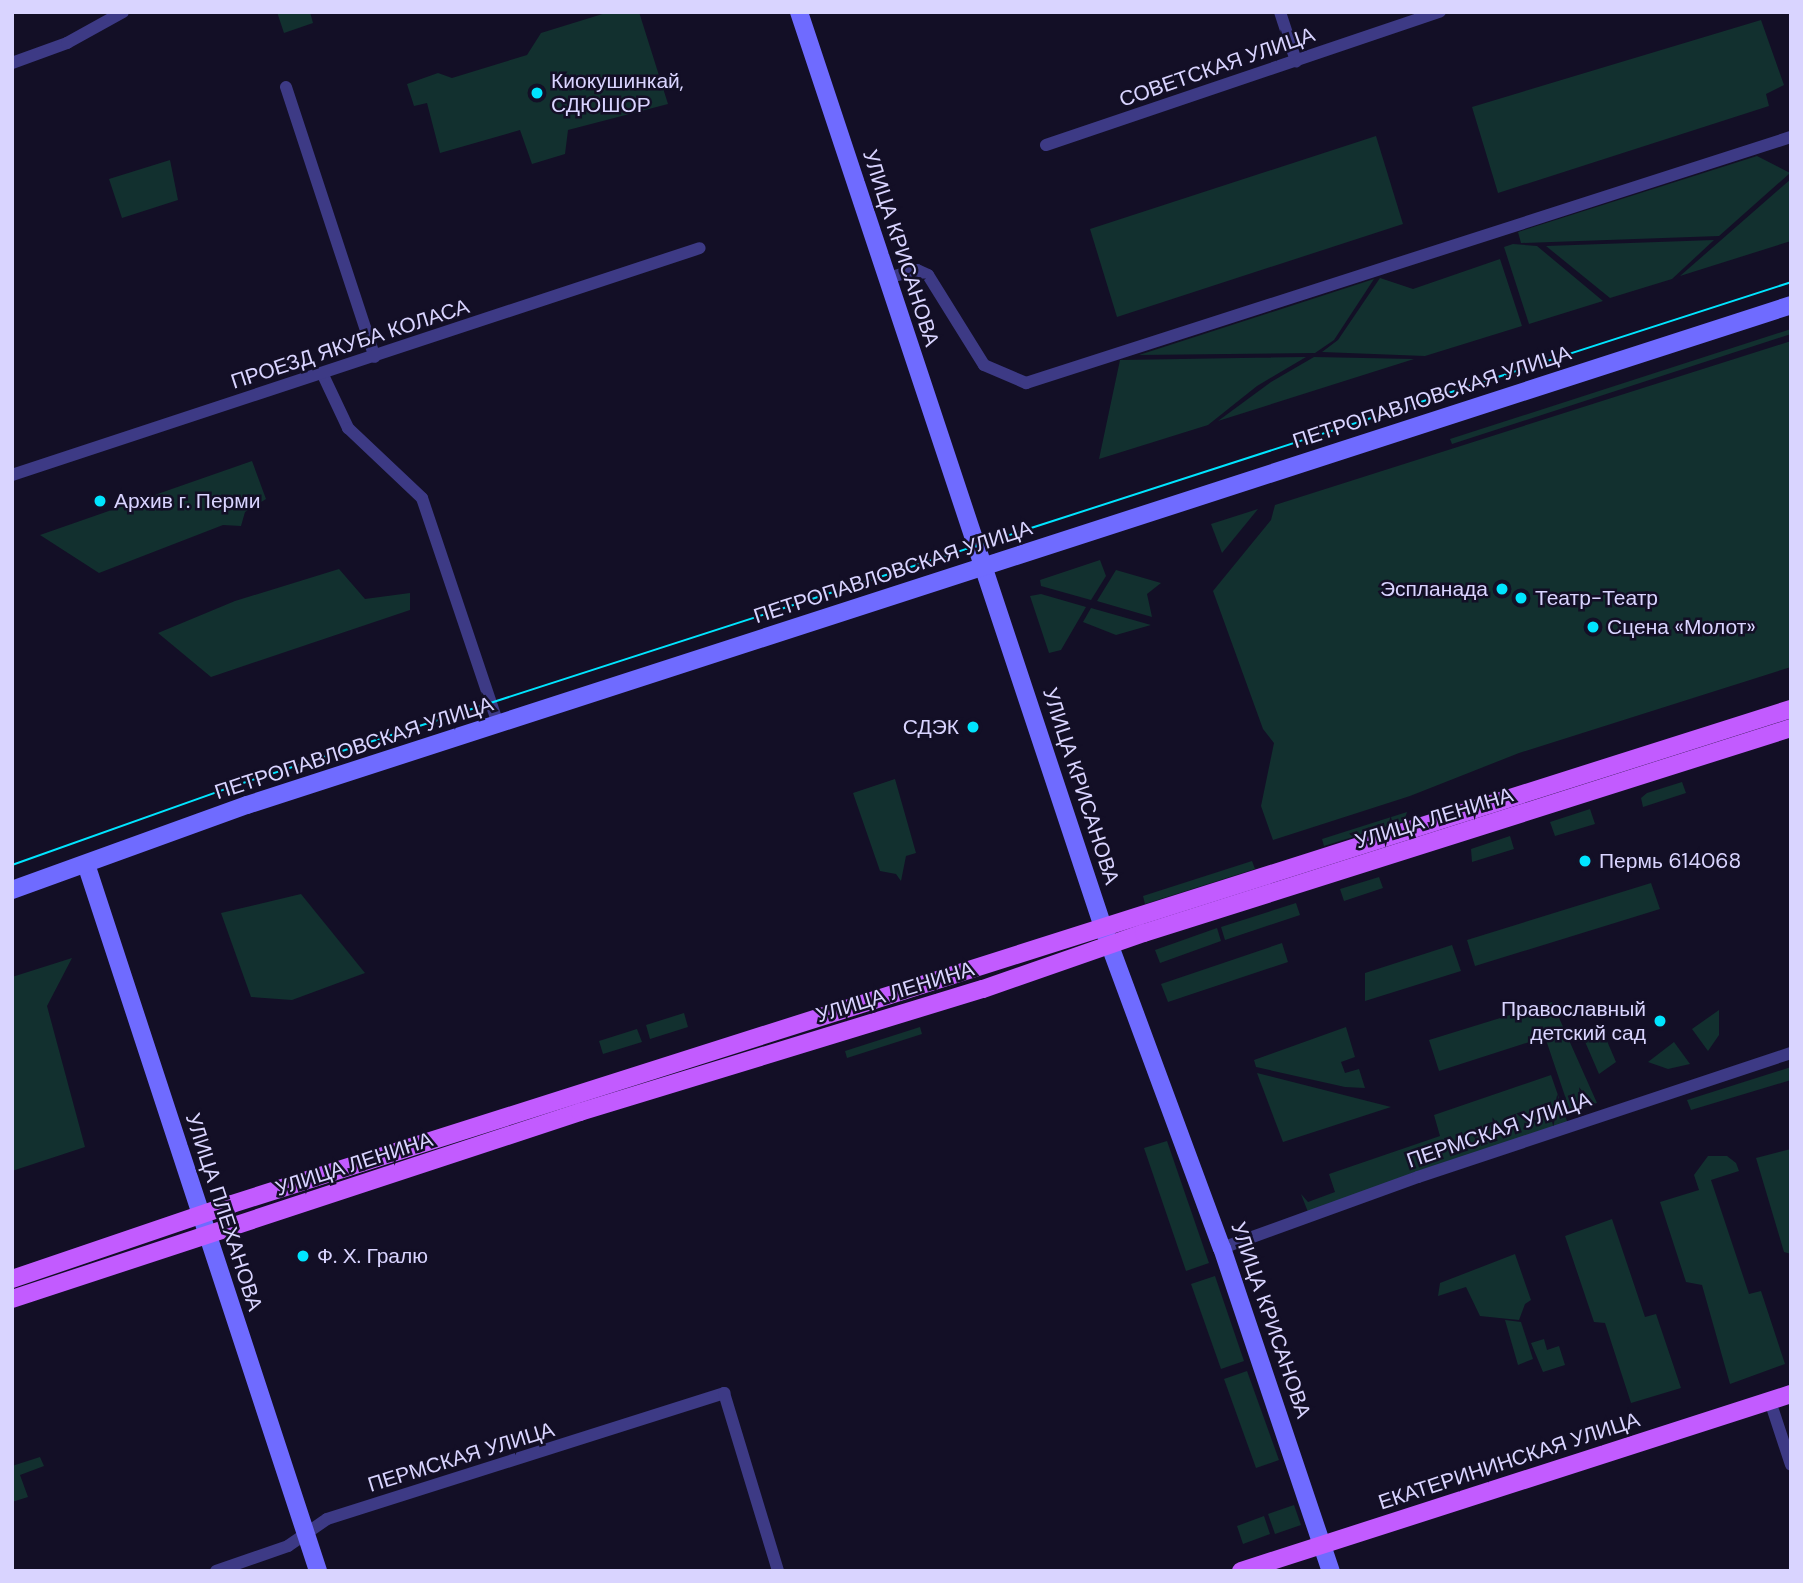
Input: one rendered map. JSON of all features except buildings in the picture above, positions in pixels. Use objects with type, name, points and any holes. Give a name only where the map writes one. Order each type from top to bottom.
[{"type":"main road","name":"УЛИЦА КРИСАНОВА","points":[[799,12],[1103,927],[1222,1248],[1331,1571]]},
{"type":"main road","name":"ПЕТРОПАВЛОВСКАЯ УЛИЦА","points":[[12,890],[87,867],[247,805],[1791,305]]},
{"type":"main road","name":"УЛИЦА ЛЕНИНА","points":[[12,1279],[1103,927],[1791,709]]},
{"type":"main road","name":"УЛИЦА ЛЕНИНА","points":[[12,1300],[580,1112],[1791,728]]},
{"type":"main road","name":"УЛИЦА ПЛЕХАНОВА","points":[[87,867],[318,1571]]},
{"type":"main road","name":"ЕКАТЕРИНИНСКАЯ УЛИЦА","points":[[1241,1571],[1791,1394]]},
{"type":"street","points":[[12,63],[67,43],[123,12]]},
{"type":"street","points":[[1280,12],[1296,61]]},
{"type":"street","name":"СОВЕТСКАЯ УЛИЦА","points":[[1046,145],[1440,12]]},
{"type":"street","points":[[286,87],[375,357]]},
{"type":"street","points":[[887,278],[916,270],[928,275],[984,365],[1026,383],[1791,138]]},
{"type":"street","name":"ПРОЕЗД ЯКУБА КОЛАСА","points":[[12,475],[323,375],[700,248]]},
{"type":"street","points":[[323,375],[348,428],[422,498],[498,724]]},
{"type":"street","name":"ПЕРМСКАЯ УЛИЦА","points":[[1222,1248],[1418,1177],[1791,1053]]},
{"type":"street","name":"ПЕРМСКАЯ УЛИЦА","points":[[216,1571],[288,1546],[327,1519],[724,1393],[778,1571]]},
{"type":"street","points":[[1770,1401],[1791,1465]]},
{"type":"green space","points":[[277,12],[310,12],[313,23],[284,33]]},
{"type":"green space","name":"Киокушинкай, СДЮШОР","points":[[609,12],[639,12],[668,104],[568,130],[565,154],[532,164],[520,130],[440,153],[427,103],[414,106],[407,84],[438,73],[452,78],[527,55],[541,33]]},
{"type":"green space","points":[[1761,20],[1784,85],[1766,94],[1769,106],[1498,193],[1472,107]]},
{"type":"green space","points":[[1376,136],[1403,224],[1117,317],[1090,229]]},
{"type":"green space","points":[[1757,156],[1790,173],[1719,236],[1521,243],[1518,232]]},
{"type":"green space","points":[[170,160],[178,200],[122,218],[109,179]]},
{"type":"green space","points":[[1791,179],[1791,241],[1680,276]]},
{"type":"green space","points":[[1714,240],[1672,279],[1610,298],[1546,246]]},
{"type":"green space","points":[[1513,244],[1537,246],[1603,301],[1529,324],[1504,247]]},
{"type":"green space","points":[[1500,259],[1522,326],[1425,356],[1322,352],[1338,340],[1380,278],[1413,289]]},
{"type":"green space","points":[[1374,279],[1334,340],[1315,353],[1139,355]]},
{"type":"green space","points":[[1791,329],[1791,334],[1452,444],[1450,439]]},
{"type":"green space","name":"Эспланада","points":[[1791,341],[1791,667],[1519,753],[1410,796],[1273,840],[1261,806],[1274,743],[1263,729],[1213,591],[1271,520],[1275,505]]},
{"type":"green space","points":[[1306,357],[1257,386],[1208,425],[1099,459],[1120,360]]},
{"type":"green space","points":[[1314,357],[1414,359],[1218,421],[1271,382]]},
{"type":"green space","points":[[252,461],[266,499],[245,512],[241,526],[223,525],[99,573],[40,535]]},
{"type":"green space","points":[[1258,509],[1222,553],[1211,524]]},
{"type":"green space","points":[[1100,560],[1106,576],[1091,600],[1041,586],[1040,580]]},
{"type":"green space","points":[[339,569],[365,599],[410,593],[410,610],[211,677],[158,633],[235,601]]},
{"type":"green space","points":[[1116,570],[1161,583],[1147,594],[1152,617],[1097,601]]},
{"type":"green space","points":[[1041,594],[1086,607],[1061,650],[1049,653],[1030,596]]},
{"type":"green space","points":[[1091,608],[1151,625],[1116,635],[1083,622]]},
{"type":"green space","points":[[895,779],[916,853],[906,856],[901,881],[896,874],[880,871],[853,793]]},
{"type":"green space","points":[[1682,782],[1686,793],[1643,807],[1641,798],[1647,793]]},
{"type":"green space","points":[[1590,809],[1595,824],[1555,836],[1550,822]]},
{"type":"green space","points":[[1407,812],[1404,821],[1324,846],[1322,839]]},
{"type":"green space","points":[[1510,836],[1514,849],[1472,862],[1471,849]]},
{"type":"green space","points":[[1252,861],[1255,869],[1145,904],[1143,896]]},
{"type":"green space","points":[[1379,877],[1383,888],[1344,901],[1340,889]]},
{"type":"green space","points":[[1651,883],[1660,909],[1475,966],[1467,940]]},
{"type":"green space","points":[[301,894],[365,973],[292,1000],[251,997],[221,913]]},
{"type":"green space","points":[[1296,903],[1300,915],[1225,940],[1221,927]]},
{"type":"green space","points":[[1217,928],[1221,941],[1160,963],[1155,950]]},
{"type":"green space","points":[[1282,943],[1288,962],[1168,1002],[1161,984]]},
{"type":"green space","points":[[1452,945],[1461,971],[1365,1001],[1365,973]]},
{"type":"green space","points":[[72,958],[47,1006],[85,1147],[12,1171],[12,977]]},
{"type":"green space","points":[[1552,1002],[1597,1103],[1570,1111],[1545,1037],[1439,1071],[1429,1040]]},
{"type":"green space","points":[[1719,1010],[1719,1035],[1708,1051],[1692,1029]]},
{"type":"green space","points":[[684,1013],[688,1027],[650,1039],[646,1025]]},
{"type":"green space","points":[[920,1027],[922,1034],[847,1058],[845,1051]]},
{"type":"green space","points":[[1346,1027],[1355,1057],[1341,1062],[1345,1073],[1359,1069],[1365,1088],[1345,1087],[1256,1067],[1254,1060]]},
{"type":"green space","points":[[1601,1027],[1616,1062],[1599,1074],[1583,1037]]},
{"type":"green space","points":[[637,1029],[642,1042],[603,1054],[599,1041]]},
{"type":"green space","points":[[1674,1042],[1690,1064],[1668,1069],[1648,1062]]},
{"type":"green space","points":[[1791,1067],[1791,1080],[1691,1110],[1687,1100]]},
{"type":"green space","points":[[1257,1073],[1391,1107],[1283,1142]]},
{"type":"green space","points":[[1551,1075],[1568,1124],[1308,1212],[1301,1194],[1308,1202],[1335,1192],[1329,1174],[1440,1136],[1434,1115]]},
{"type":"green space","points":[[1167,1141],[1209,1263],[1186,1271],[1144,1148]]},
{"type":"green space","points":[[1791,1149],[1791,1254],[1784,1252],[1756,1158]]},
{"type":"green space","points":[[1708,1156],[1727,1156],[1736,1163],[1739,1171],[1711,1180],[1749,1294],[1761,1291],[1785,1364],[1730,1384],[1702,1285],[1686,1282],[1660,1202],[1699,1190],[1694,1175]]},
{"type":"green space","points":[[1612,1219],[1645,1317],[1656,1314],[1681,1388],[1631,1403],[1605,1323],[1594,1322],[1565,1236]]},
{"type":"green space","points":[[1515,1254],[1531,1300],[1525,1304],[1519,1320],[1480,1316],[1466,1287],[1438,1296],[1440,1283]]},
{"type":"green space","points":[[1215,1276],[1244,1361],[1221,1369],[1191,1284]]},
{"type":"green space","points":[[1505,1320],[1521,1322],[1533,1359],[1518,1365]]},
{"type":"green space","points":[[1544,1339],[1547,1350],[1559,1346],[1565,1365],[1543,1372],[1531,1343]]},
{"type":"green space","points":[[1247,1371],[1279,1460],[1256,1468],[1224,1379]]},
{"type":"green space","points":[[40,1457],[44,1466],[20,1475],[28,1497],[12,1502],[12,1466]]},
{"type":"green space","points":[[1294,1505],[1301,1525],[1275,1534],[1268,1514]]},
{"type":"green space","points":[[1264,1516],[1270,1534],[1243,1544],[1237,1526]]},
{"type":"tram line","points":[[12,865],[240,784],[1791,282]]},
{"type":"place","name":"Киокушинкай, СДЮШОР","points":[[537,93]]},
{"type":"place","name":"Архив г. Перми","points":[[100,501]]},
{"type":"place","name":"Эспланада","points":[[1502,589]]},
{"type":"place","name":"Театр-Театр","points":[[1521,598]]},
{"type":"place","name":"Сцена «Молот»","points":[[1593,627]]},
{"type":"place","name":"СДЭК","points":[[973,727]]},
{"type":"place","name":"Пермь 614068","points":[[1585,861]]},
{"type":"place","name":"Православный детский сад","points":[[1660,1021]]},
{"type":"place","name":"Ф. Х. Гралю","points":[[303,1256]]}]
